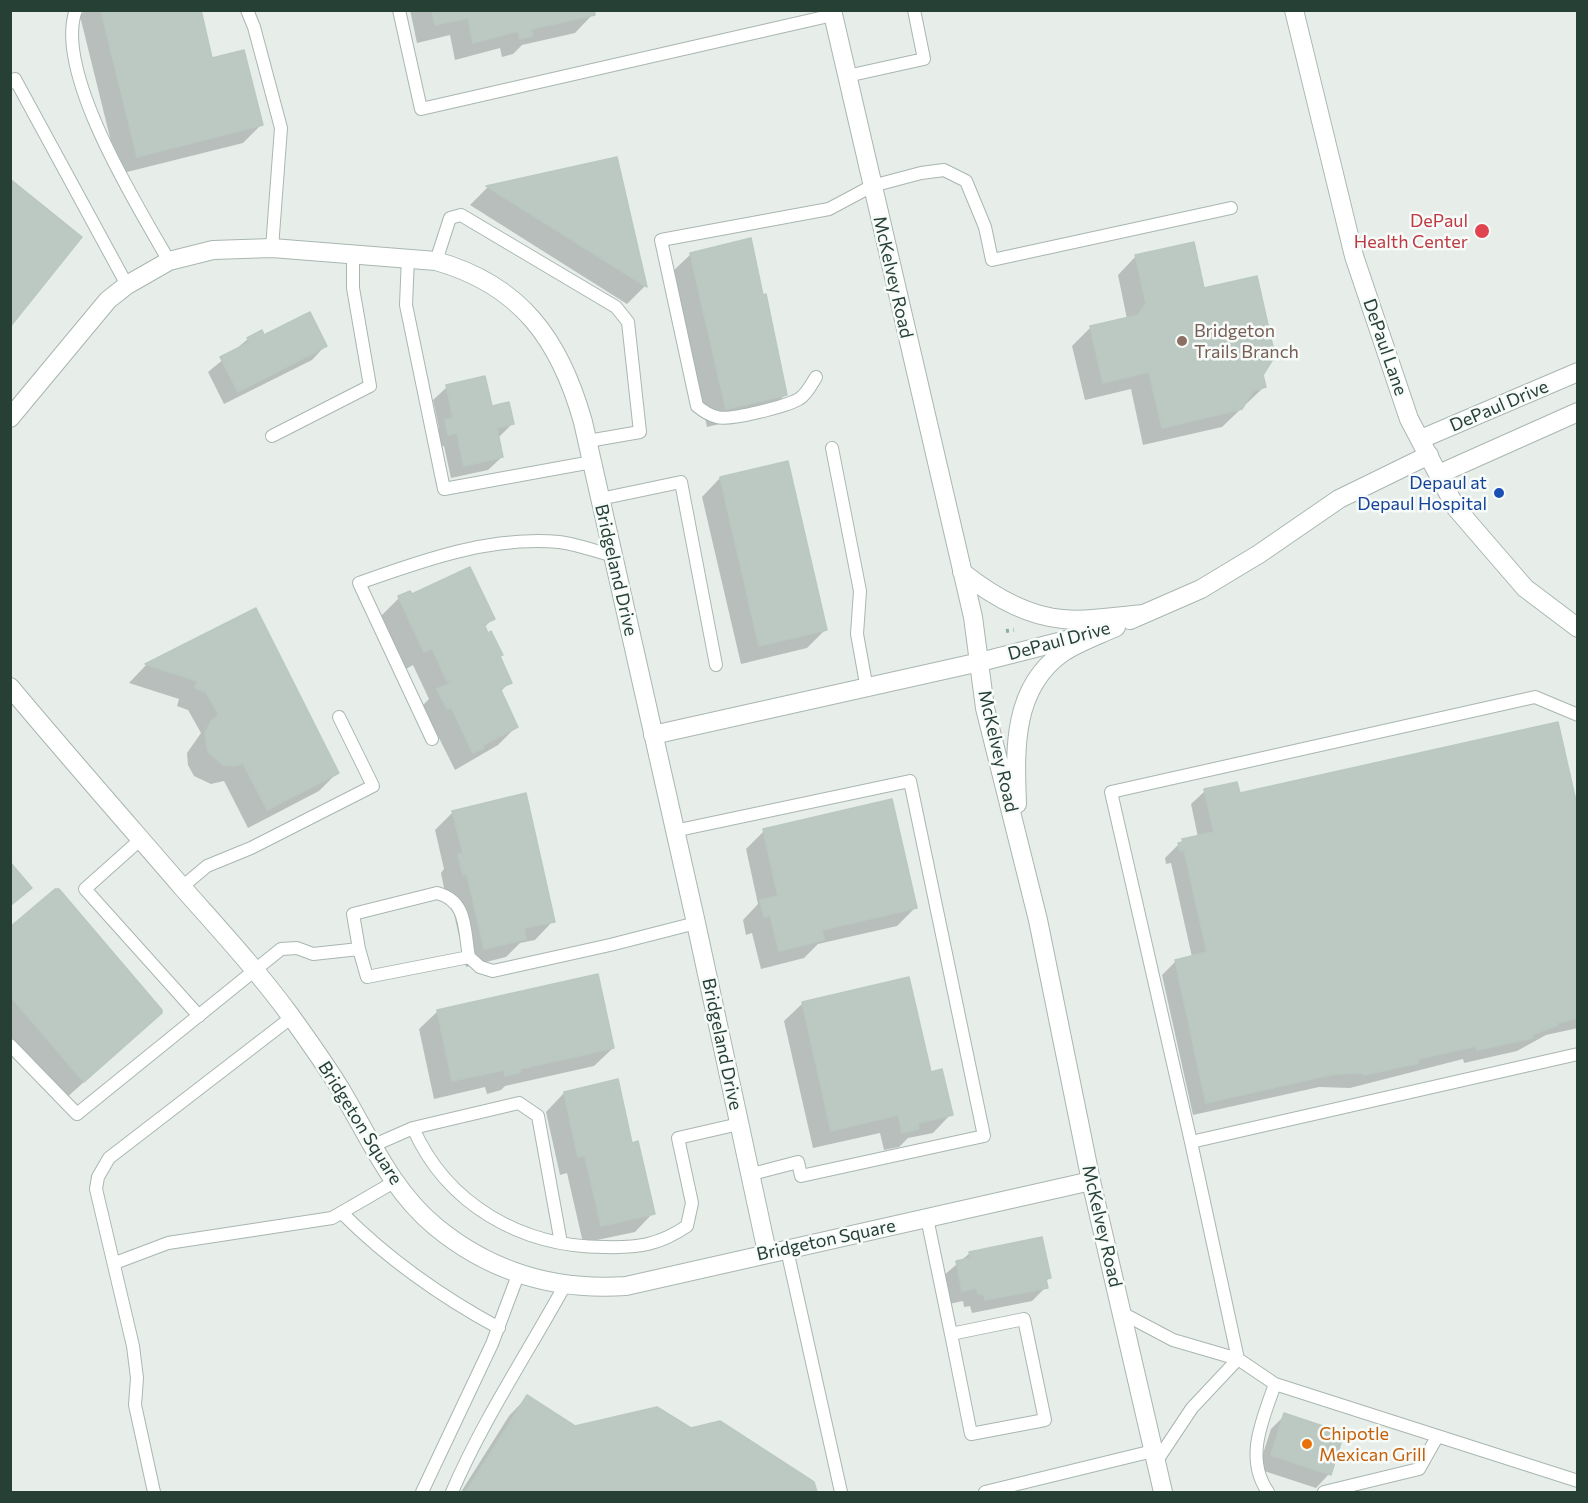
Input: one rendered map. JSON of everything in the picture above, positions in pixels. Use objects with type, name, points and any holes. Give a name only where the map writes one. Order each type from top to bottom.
[{"type":"street","name":"DePaul Lane","points":[[1294,10],[1354,256],[1409,419],[1456,508],[1525,588],[1578,628]]},
{"type":"street","name":"McKelvey Road","points":[[832,13],[973,617],[985,708],[1038,920],[1092,1181],[1163,1492]]},
{"type":"street","name":"Bridgeland Drive","points":[[127,285],[169,261],[213,250],[272,248],[408,257],[436,261],[465,270],[489,282],[510,296],[539,326],[563,363],[588,441],[752,1174],[767,1252]]},
{"type":"street","points":[[13,409],[108,300],[127,285]]},
{"type":"street","name":"DePaul Drive","points":[[653,735],[980,662],[1116,627],[1201,589],[1259,554],[1338,499],[1425,447],[1578,372]]},
{"type":"street","name":"DePaul Drive","points":[[1439,474],[1578,412]]},
{"type":"street","points":[[962,572],[985,591],[1038,615],[1064,620],[1143,614]]},
{"type":"street","points":[[1018,839],[1015,746],[1021,710],[1040,674],[1062,653],[1116,627]]},
{"type":"street","name":"Bridgeton Square","points":[[10,687],[254,970],[291,1017],[337,1083],[394,1182],[418,1211],[454,1240],[487,1261],[518,1275],[565,1285],[626,1286],[767,1252],[787,1250],[1092,1181]]},
{"type":"lane","points":[[76,10],[73,34],[76,69],[105,142],[127,188],[169,261]]},
{"type":"lane","points":[[247,10],[254,27],[281,128],[272,248]]},
{"type":"lane","points":[[399,10],[421,109],[832,13]]},
{"type":"lane","points":[[847,76],[924,59],[914,10]]},
{"type":"lane","points":[[10,83],[15,79],[127,285]]},
{"type":"lane","points":[[816,377],[809,389],[798,399],[738,417],[719,418],[706,414],[697,406],[661,240],[829,209],[872,186],[921,173],[944,170],[966,181],[985,227],[992,260],[1231,208]]},
{"type":"lane","points":[[436,261],[450,218],[461,215],[616,307],[628,322],[640,432],[588,441]]},
{"type":"lane","points":[[272,436],[370,386],[353,288],[353,253]]},
{"type":"lane","points":[[408,257],[406,305],[444,489],[592,462]]},
{"type":"lane","points":[[832,448],[860,591],[857,634],[867,688]]},
{"type":"lane","points":[[600,499],[681,482],[716,665]]},
{"type":"lane","points":[[432,740],[359,583],[440,555],[521,540],[562,543],[613,556]]},
{"type":"lane","points":[[1238,1359],[1111,792],[1535,696],[1578,715]]},
{"type":"lane","points":[[182,887],[207,866],[251,848],[373,786],[339,717]]},
{"type":"lane","points":[[674,831],[910,780],[984,1136],[801,1176],[798,1162],[752,1174]]},
{"type":"lane","points":[[141,838],[85,889],[199,1016]]},
{"type":"lane","points":[[469,957],[367,977],[358,949],[353,914],[437,893],[450,897],[460,907],[469,957],[480,967],[493,971],[696,923]]},
{"type":"lane","points":[[10,1045],[77,1114],[281,949],[297,948],[314,954],[358,949]]},
{"type":"lane","points":[[154,1492],[135,1405],[137,1378],[133,1346],[96,1189],[99,1177],[109,1158],[291,1017]]},
{"type":"lane","points":[[1191,1142],[1578,1054]]},
{"type":"lane","points":[[372,1146],[414,1128],[519,1103],[538,1116],[561,1243]]},
{"type":"lane","points":[[414,1128],[435,1168],[471,1204],[501,1224],[537,1239],[585,1247],[632,1248],[666,1240],[687,1226],[692,1203],[678,1138],[739,1124]]},
{"type":"lane","points":[[115,1263],[168,1244],[332,1218],[343,1214],[394,1182]]},
{"type":"lane","points":[[343,1214],[405,1270],[444,1298],[499,1328]]},
{"type":"lane","points":[[927,1218],[971,1434],[1045,1420],[1024,1319],[951,1334]]},
{"type":"lane","points":[[787,1250],[841,1492]]},
{"type":"lane","points":[[422,1492],[499,1328],[518,1275]]},
{"type":"lane","points":[[452,1492],[489,1417],[565,1285]]},
{"type":"lane","points":[[1122,1313],[1173,1340],[1238,1359],[1275,1384],[1578,1481]]},
{"type":"lane","points":[[984,1492],[1155,1457],[1192,1408],[1238,1359]]},
{"type":"lane","points":[[1268,1492],[1261,1475],[1254,1445],[1275,1384]]},
{"type":"lane","points":[[1324,1492],[1419,1469],[1437,1437]]},
{"type":"path","points":[[1006,631],[1014,630]]},
{"type":"building","points":[[101,10],[201,10],[212,58],[244,50],[263,125],[137,157]]},
{"type":"building","points":[[432,10],[594,10],[595,15],[531,29],[533,36],[520,39],[518,31],[473,43],[468,18],[435,25]]},
{"type":"building","points":[[617,157],[647,287],[486,186]]},
{"type":"building","points":[[10,179],[82,237],[10,327]]},
{"type":"building","points":[[751,238],[763,295],[766,294],[787,395],[726,409],[690,253]]},
{"type":"building","name":"Bridgeton Trails Branch","points":[[1194,242],[1204,288],[1257,276],[1275,356],[1263,375],[1266,387],[1253,391],[1242,409],[1162,428],[1149,372],[1103,383],[1090,326],[1138,315],[1146,303],[1135,255]]},
{"type":"building","points":[[310,312],[327,346],[238,392],[220,357],[250,342],[247,338],[262,330],[264,335]]},
{"type":"building","points":[[485,376],[492,406],[509,402],[514,424],[497,428],[503,457],[464,466],[457,433],[448,435],[445,420],[453,418],[446,385]]},
{"type":"building","points":[[788,461],[827,630],[759,646],[720,477]]},
{"type":"building","points":[[470,567],[495,619],[484,624],[488,633],[491,631],[503,655],[500,656],[512,683],[500,688],[518,727],[483,745],[484,748],[473,753],[451,707],[447,709],[437,689],[452,682],[451,679],[447,681],[432,648],[424,652],[398,596],[410,591],[412,594]]},
{"type":"building","points":[[256,608],[339,773],[267,810],[243,763],[235,766],[223,765],[208,752],[205,733],[211,721],[219,715],[206,692],[195,688],[197,681],[145,664]]},
{"type":"building","points":[[1558,722],[1578,810],[1578,1018],[1557,1023],[1558,1025],[1532,1035],[1533,1038],[1477,1050],[1476,1046],[1418,1059],[1419,1063],[1364,1075],[1363,1073],[1334,1074],[1206,1103],[1175,960],[1207,952],[1184,850],[1180,851],[1178,843],[1183,842],[1182,839],[1214,832],[1204,789],[1237,782],[1240,793]]},
{"type":"building","points":[[526,793],[555,922],[524,928],[526,939],[484,949],[467,874],[463,875],[458,854],[463,853],[452,811]]},
{"type":"building","points":[[892,799],[917,908],[822,930],[824,940],[779,951],[770,915],[764,917],[760,900],[778,896],[763,829]]},
{"type":"building","points":[[10,862],[32,888],[10,906]]},
{"type":"building","points":[[55,889],[59,889],[162,1010],[162,1013],[84,1082],[10,996],[10,927]]},
{"type":"building","points":[[598,974],[614,1048],[520,1069],[521,1072],[505,1076],[504,1070],[452,1081],[437,1010]]},
{"type":"building","points":[[909,977],[931,1072],[942,1069],[953,1115],[918,1123],[919,1129],[902,1133],[898,1115],[831,1131],[802,1002]]},
{"type":"building","points":[[618,1079],[632,1143],[638,1141],[655,1214],[601,1226],[585,1156],[578,1157],[564,1092]]},
{"type":"building","points":[[1042,1237],[1051,1278],[1046,1279],[1048,1288],[985,1300],[983,1293],[978,1294],[976,1288],[962,1291],[956,1261],[970,1258],[969,1252]]},
{"type":"building","points":[[527,1395],[575,1426],[657,1407],[691,1428],[720,1421],[814,1482],[817,1492],[466,1492]]},
{"type":"building","name":"Chipotle Mexican Grill","points":[[1284,1413],[1344,1433],[1331,1475],[1271,1455]]},
{"type":"place","name":"DePaul Health Center","points":[[1482,231]]},
{"type":"place","name":"Bridgeton Trails Branch","points":[[1182,341]]},
{"type":"place","name":"Depaul at Depaul Hospital","points":[[1499,493]]},
{"type":"place","name":"Chipotle Mexican Grill","points":[[1307,1444]]}]
